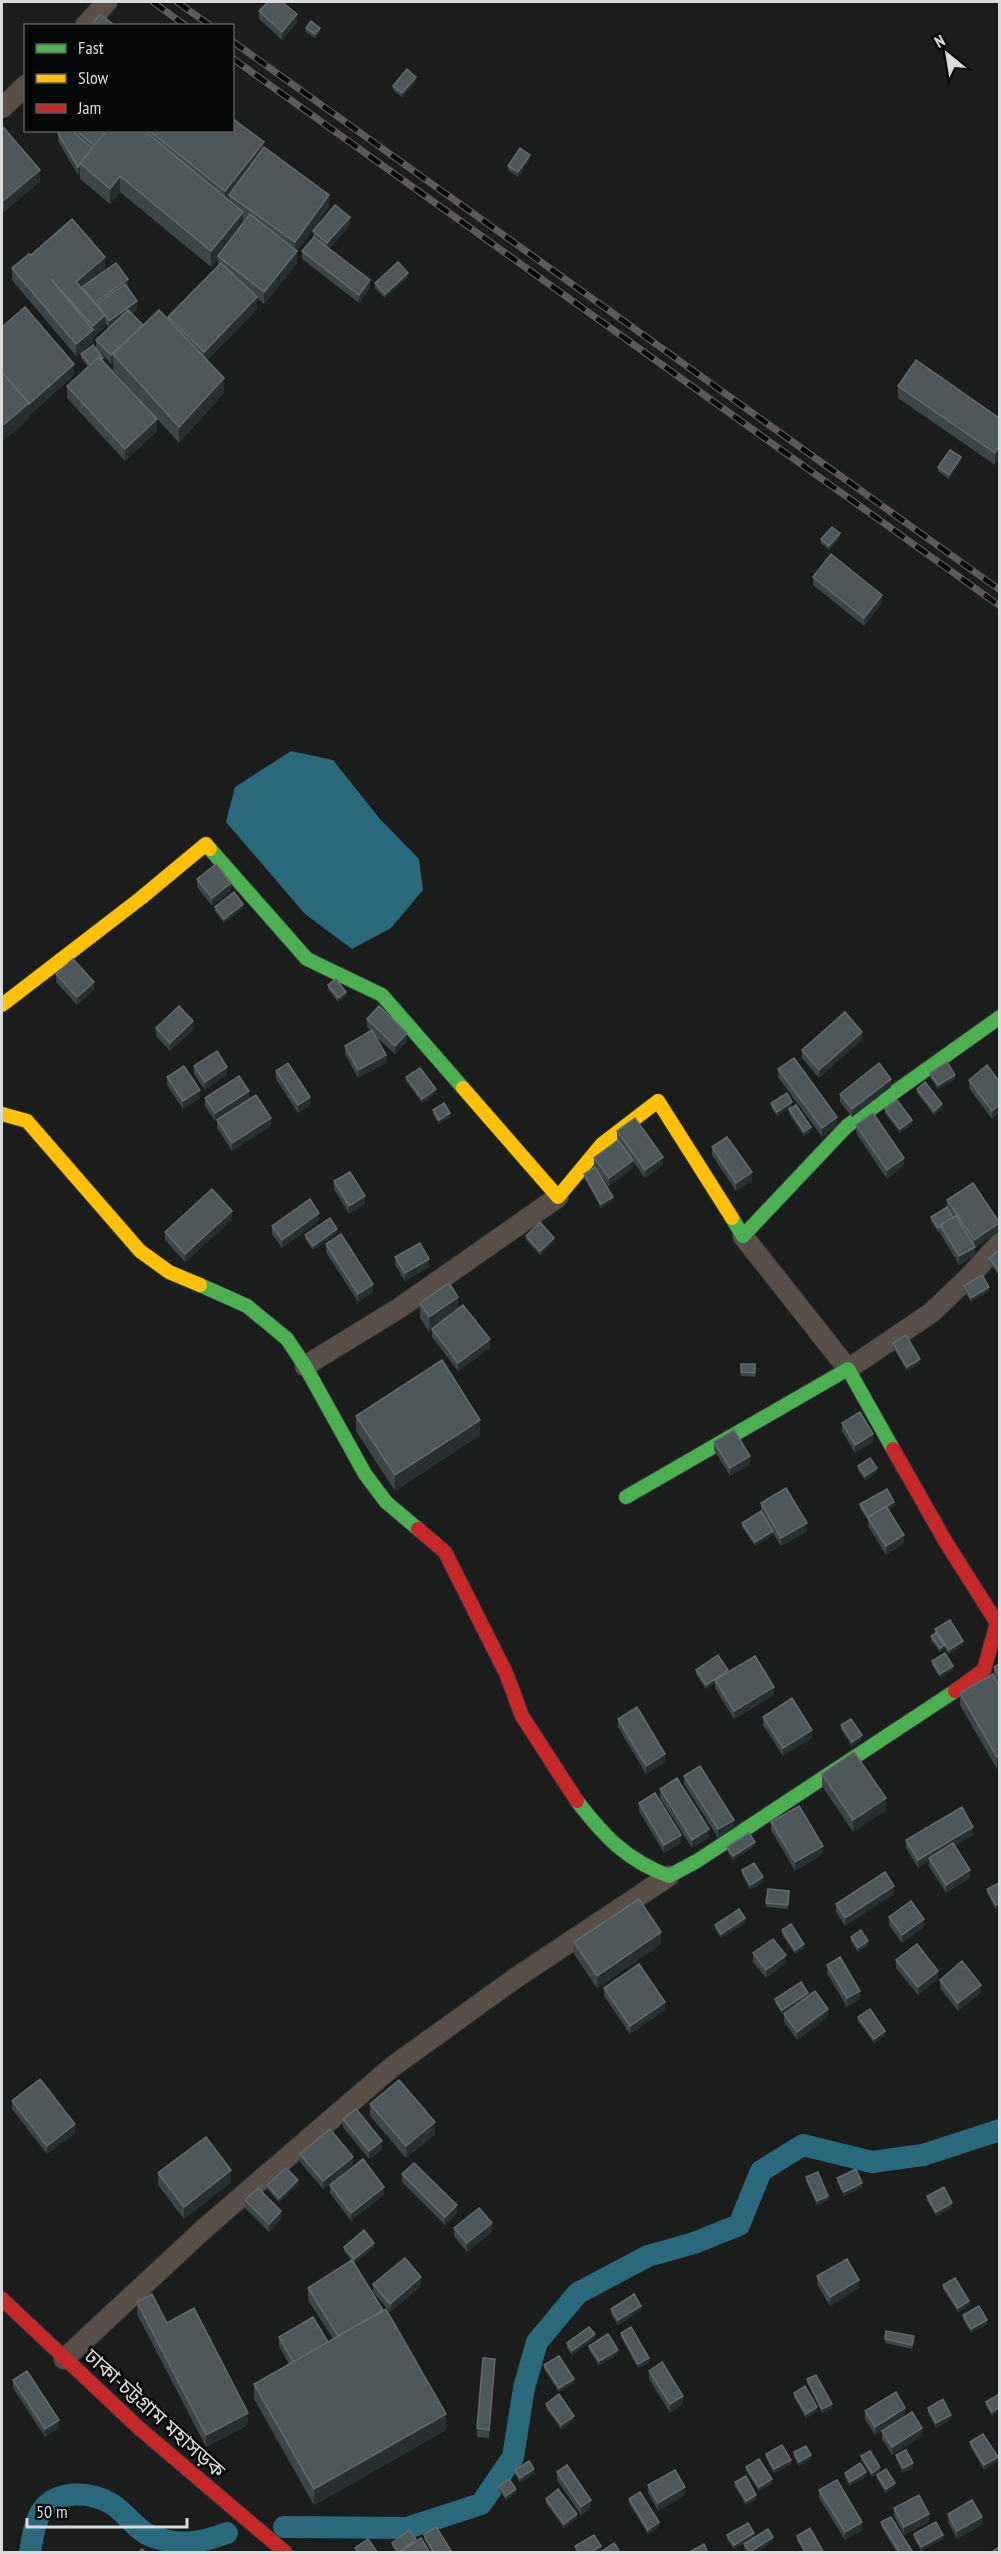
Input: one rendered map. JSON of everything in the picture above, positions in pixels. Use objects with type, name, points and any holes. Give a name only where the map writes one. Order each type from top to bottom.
[{"type":"main road","points":[[2,1005],[123,912],[206,844],[307,959],[382,995],[558,1197],[602,1144],[658,1101],[743,1236],[847,1126],[999,1017]]},
{"type":"main road","points":[[2,1114],[27,1121],[140,1251],[170,1272],[247,1306],[287,1339],[305,1366],[365,1474],[386,1502],[445,1552],[506,1673],[522,1716],[570,1791],[602,1833],[643,1866],[669,1876],[697,1862],[930,1709],[984,1670],[997,1623],[947,1544],[848,1369],[626,1497]]},
{"type":"main road","name":"ঢাকা-চট্টগ্রাম মহাসড়ক","points":[[2,2299],[64,2359],[240,2517],[285,2553]]},
{"type":"street","points":[[88,24],[107,2]]},
{"type":"street","points":[[2,108],[24,87]]},
{"type":"street","points":[[305,1366],[401,1307],[558,1197]]},
{"type":"street","points":[[743,1236],[848,1369],[931,1313],[971,1275],[999,1243]]},
{"type":"street","points":[[64,2359],[206,2228],[392,2067],[517,1977],[669,1876]]},
{"type":"water","points":[[291,751],[333,760],[380,819],[419,859],[423,890],[391,928],[352,949],[305,914],[226,822],[235,787]]},
{"type":"building","points":[[268,2],[282,2],[297,14],[282,32],[259,11]]},
{"type":"building","points":[[100,14],[112,24],[92,24]]},
{"type":"building","points":[[311,21],[320,28],[315,34],[306,28]]},
{"type":"building","points":[[407,69],[416,77],[402,93],[393,86]]},
{"type":"building","points":[[234,120],[264,142],[225,191],[151,132],[234,132]]},
{"type":"building","points":[[3,127],[40,170],[4,200],[2,197]]},
{"type":"building","points":[[73,132],[92,148],[78,167],[58,133]]},
{"type":"building","points":[[78,132],[105,132],[94,146]]},
{"type":"building","points":[[105,132],[146,132],[243,212],[211,251],[120,176],[110,189],[80,163]]},
{"type":"building","points":[[264,147],[329,195],[295,242],[229,195]]},
{"type":"building","points":[[520,148],[530,155],[518,172],[508,166]]},
{"type":"building","points":[[335,205],[350,217],[327,243],[313,231]]},
{"type":"building","points":[[250,214],[297,251],[264,292],[218,256]]},
{"type":"building","points":[[72,219],[105,257],[76,282],[105,315],[93,326],[51,279],[93,330],[76,344],[12,268],[29,254],[31,255]]},
{"type":"building","points":[[314,237],[370,280],[359,295],[302,251]]},
{"type":"building","points":[[398,262],[408,273],[385,294],[375,283]]},
{"type":"building","points":[[116,263],[128,279],[95,303],[82,287]]},
{"type":"building","points":[[221,263],[257,297],[204,352],[168,317]]},
{"type":"building","points":[[125,284],[137,301],[109,321],[97,304]]},
{"type":"building","points":[[25,307],[74,364],[29,404],[2,372],[2,327]]},
{"type":"building","points":[[128,310],[143,325],[111,355],[96,340]]},
{"type":"building","points":[[159,310],[224,378],[179,427],[113,354]]},
{"type":"building","points":[[93,345],[103,358],[101,360],[99,357],[90,365],[81,354]]},
{"type":"building","points":[[99,357],[157,419],[125,449],[67,386]]},
{"type":"building","points":[[916,360],[999,418],[999,446],[995,453],[898,386]]},
{"type":"building","points":[[2,372],[29,403],[2,426]]},
{"type":"building","points":[[950,450],[961,457],[949,475],[938,467]]},
{"type":"building","points":[[832,527],[840,533],[829,546],[821,539]]},
{"type":"building","points":[[831,554],[882,595],[864,618],[813,577]]},
{"type":"building","points":[[216,864],[231,883],[212,898],[197,879]]},
{"type":"building","points":[[234,892],[243,904],[224,919],[215,907]]},
{"type":"building","points":[[73,959],[94,982],[77,997],[56,974]]},
{"type":"building","points":[[336,979],[346,992],[338,998],[328,985]]},
{"type":"building","points":[[179,1006],[193,1021],[170,1043],[156,1028]]},
{"type":"building","points":[[379,1006],[407,1033],[395,1046],[367,1019]]},
{"type":"building","points":[[845,1012],[862,1032],[819,1070],[802,1050]]},
{"type":"building","points":[[372,1030],[386,1055],[358,1070],[345,1046]]},
{"type":"building","points":[[217,1051],[227,1067],[205,1082],[194,1066]]},
{"type":"building","points":[[794,1058],[837,1117],[822,1128],[778,1069]]},
{"type":"building","points":[[947,1062],[955,1075],[938,1085],[930,1073]]},
{"type":"building","points":[[288,1063],[310,1097],[298,1105],[276,1071]]},
{"type":"building","points":[[879,1063],[891,1079],[852,1109],[840,1094]]},
{"type":"building","points":[[987,1065],[999,1081],[999,1105],[992,1111],[969,1080]]},
{"type":"building","points":[[184,1066],[200,1090],[183,1101],[167,1077]]},
{"type":"building","points":[[420,1068],[436,1089],[422,1099],[406,1077]]},
{"type":"building","points":[[239,1076],[249,1091],[215,1113],[205,1098]]},
{"type":"building","points":[[925,1082],[942,1104],[934,1111],[917,1089]]},
{"type":"building","points":[[787,1093],[792,1102],[777,1112],[771,1103]]},
{"type":"building","points":[[256,1095],[271,1118],[232,1143],[217,1120]]},
{"type":"building","points":[[897,1100],[912,1120],[900,1129],[885,1109]]},
{"type":"building","points":[[444,1103],[450,1113],[439,1120],[433,1110]]},
{"type":"building","points":[[796,1105],[811,1127],[804,1132],[789,1109]]},
{"type":"building","points":[[873,1113],[904,1158],[887,1170],[856,1125]]},
{"type":"building","points":[[635,1118],[663,1157],[645,1170],[617,1131]]},
{"type":"building","points":[[727,1137],[752,1172],[736,1183],[712,1147]]},
{"type":"building","points":[[618,1140],[633,1160],[609,1178],[594,1158]]},
{"type":"building","points":[[595,1167],[613,1197],[601,1204],[584,1174]]},
{"type":"building","points":[[350,1172],[365,1196],[349,1206],[334,1181]]},
{"type":"building","points":[[973,1183],[999,1222],[974,1240],[947,1200]]},
{"type":"building","points":[[212,1189],[232,1211],[185,1254],[165,1232]]},
{"type":"building","points":[[310,1199],[319,1213],[282,1240],[272,1226]]},
{"type":"building","points":[[947,1207],[953,1218],[938,1228],[931,1217]]},
{"type":"building","points":[[956,1216],[975,1247],[959,1256],[940,1225]]},
{"type":"building","points":[[330,1218],[337,1229],[313,1246],[305,1235]]},
{"type":"building","points":[[540,1222],[554,1238],[540,1251],[526,1236]]},
{"type":"building","points":[[341,1234],[373,1284],[358,1294],[326,1244]]},
{"type":"building","points":[[420,1243],[429,1259],[405,1273],[395,1257]]},
{"type":"building","points":[[999,1251],[999,1268],[998,1270],[989,1258]]},
{"type":"building","points":[[982,1275],[989,1287],[971,1298],[964,1286]]},
{"type":"building","points":[[449,1283],[458,1297],[429,1317],[420,1303]]},
{"type":"building","points":[[463,1305],[490,1339],[458,1363],[432,1329]]},
{"type":"building","points":[[906,1335],[920,1359],[907,1367],[893,1343]]},
{"type":"building","points":[[442,1360],[480,1420],[395,1475],[356,1416]]},
{"type":"building","points":[[741,1364],[755,1364],[755,1373],[741,1372]]},
{"type":"building","points":[[860,1412],[873,1434],[855,1445],[842,1423]]},
{"type":"building","points":[[734,1430],[750,1456],[730,1468],[714,1442]]},
{"type":"building","points":[[870,1458],[877,1468],[865,1476],[858,1466]]},
{"type":"building","points":[[786,1488],[807,1523],[781,1538],[761,1503]]},
{"type":"building","points":[[887,1489],[894,1502],[868,1517],[860,1504]]},
{"type":"building","points":[[886,1506],[904,1535],[886,1546],[868,1518]]},
{"type":"building","points":[[761,1511],[773,1531],[755,1542],[742,1523]]},
{"type":"building","points":[[950,1620],[963,1641],[949,1650],[935,1629]]},
{"type":"building","points":[[936,1633],[944,1645],[940,1648],[931,1636]]},
{"type":"building","points":[[945,1653],[953,1666],[940,1674],[932,1661]]},
{"type":"building","points":[[718,1655],[728,1670],[706,1685],[696,1670]]},
{"type":"building","points":[[755,1656],[774,1687],[734,1711],[715,1680]]},
{"type":"building","points":[[999,1664],[999,1677],[994,1667]]},
{"type":"building","points":[[993,1674],[999,1686],[999,1755],[997,1757],[960,1693]]},
{"type":"building","points":[[792,1698],[812,1730],[783,1748],[763,1717]]},
{"type":"building","points":[[637,1707],[665,1754],[646,1766],[618,1719]]},
{"type":"building","points":[[851,1719],[862,1735],[852,1742],[841,1725]]},
{"type":"building","points":[[854,1752],[886,1798],[853,1820],[822,1774]]},
{"type":"building","points":[[700,1766],[734,1820],[718,1829],[684,1776]]},
{"type":"building","points":[[677,1778],[709,1829],[692,1840],[660,1789]]},
{"type":"building","points":[[655,1793],[681,1835],[664,1845],[639,1803]]},
{"type":"building","points":[[799,1806],[823,1846],[795,1862],[771,1822]]},
{"type":"building","points":[[962,1807],[973,1827],[918,1860],[906,1840]]},
{"type":"building","points":[[749,1833],[755,1842],[733,1856],[727,1847]]},
{"type":"building","points":[[953,1843],[970,1870],[946,1885],[929,1858]]},
{"type":"building","points":[[754,1863],[763,1877],[750,1885],[742,1870]]},
{"type":"building","points":[[885,1872],[894,1886],[845,1918],[836,1904]]},
{"type":"building","points":[[999,1883],[999,1903],[996,1905],[987,1889]]},
{"type":"building","points":[[768,1889],[789,1891],[788,1905],[766,1903]]},
{"type":"building","points":[[639,1899],[661,1932],[597,1976],[574,1942]]},
{"type":"building","points":[[911,1901],[924,1919],[902,1935],[889,1917]]},
{"type":"building","points":[[739,1909],[745,1918],[721,1934],[715,1925]]},
{"type":"building","points":[[791,1924],[804,1944],[795,1950],[782,1930]]},
{"type":"building","points":[[861,1930],[868,1941],[858,1948],[851,1937]]},
{"type":"building","points":[[773,1939],[786,1955],[766,1970],[753,1953]]},
{"type":"building","points":[[917,1944],[938,1971],[918,1987],[896,1960]]},
{"type":"building","points":[[840,1957],[860,1991],[847,1998],[827,1965]]},
{"type":"building","points":[[962,1961],[981,1985],[958,2003],[940,1980]]},
{"type":"building","points":[[639,1964],[665,2002],[630,2026],[604,1988]]},
{"type":"building","points":[[801,1982],[808,1993],[782,2010],[775,1999]]},
{"type":"building","points":[[815,1991],[828,2009],[797,2032],[784,2014]]},
{"type":"building","points":[[870,2009],[885,2031],[874,2039],[858,2017]]},
{"type":"building","points":[[40,2079],[75,2124],[47,2146],[12,2101]]},
{"type":"building","points":[[399,2080],[435,2122],[406,2146],[370,2104]]},
{"type":"building","points":[[356,2109],[382,2141],[369,2151],[343,2119]]},
{"type":"building","points":[[330,2129],[353,2157],[323,2181],[300,2154]]},
{"type":"building","points":[[206,2137],[231,2170],[184,2207],[158,2173]]},
{"type":"building","points":[[363,2159],[384,2187],[351,2213],[330,2185]]},
{"type":"building","points":[[414,2163],[457,2205],[445,2217],[402,2174]]},
{"type":"building","points":[[286,2168],[298,2180],[279,2198],[267,2185]]},
{"type":"building","points":[[856,2169],[862,2183],[844,2192],[837,2178]]},
{"type":"building","points":[[818,2172],[828,2196],[817,2201],[806,2177]]},
{"type":"building","points":[[944,2187],[952,2203],[936,2212],[927,2196]]},
{"type":"building","points":[[258,2188],[281,2211],[269,2224],[245,2200]]},
{"type":"building","points":[[479,2208],[492,2223],[467,2243],[454,2228]]},
{"type":"building","points":[[364,2230],[374,2243],[354,2259],[344,2247]]},
{"type":"building","points":[[405,2258],[421,2277],[390,2304],[373,2284]]},
{"type":"building","points":[[847,2259],[859,2280],[830,2297],[817,2276]]},
{"type":"building","points":[[352,2260],[383,2310],[338,2336],[308,2288]]},
{"type":"building","points":[[955,2278],[969,2301],[958,2308],[943,2285]]},
{"type":"building","points":[[152,2294],[167,2323],[194,2308],[248,2413],[206,2435],[137,2302]]},
{"type":"building","points":[[634,2294],[641,2306],[618,2320],[611,2309]]},
{"type":"building","points":[[979,2306],[987,2320],[971,2329],[963,2315]]},
{"type":"building","points":[[386,2309],[446,2414],[314,2489],[254,2384]]},
{"type":"building","points":[[313,2317],[328,2342],[293,2362],[279,2337]]},
{"type":"building","points":[[589,2327],[595,2334],[572,2351],[567,2343]]},
{"type":"building","points":[[631,2327],[649,2358],[638,2364],[621,2333]]},
{"type":"building","points":[[886,2331],[914,2336],[912,2345],[885,2339]]},
{"type":"building","points":[[608,2334],[618,2350],[599,2361],[589,2346]]},
{"type":"building","points":[[559,2356],[574,2379],[559,2388],[544,2365]]},
{"type":"building","points":[[483,2358],[495,2359],[489,2430],[477,2428]]},
{"type":"building","points":[[662,2362],[683,2396],[670,2404],[649,2371]]},
{"type":"building","points":[[27,2371],[59,2420],[45,2429],[13,2380]]},
{"type":"building","points":[[816,2375],[832,2404],[822,2409],[807,2379]]},
{"type":"building","points":[[805,2386],[817,2407],[806,2414],[794,2393]]},
{"type":"building","points":[[896,2392],[905,2408],[875,2427],[865,2411]]},
{"type":"building","points":[[559,2394],[574,2416],[561,2425],[546,2404]]},
{"type":"building","points":[[999,2394],[999,2407],[992,2412],[986,2402]]},
{"type":"building","points":[[943,2399],[951,2415],[936,2423],[928,2408]]},
{"type":"building","points":[[912,2412],[922,2428],[892,2447],[882,2431]]},
{"type":"building","points":[[983,2434],[998,2457],[984,2465],[970,2442]]},
{"type":"building","points":[[782,2445],[791,2460],[774,2469],[766,2454]]},
{"type":"building","points":[[806,2446],[811,2455],[799,2462],[794,2452]]},
{"type":"building","points":[[906,2450],[913,2463],[903,2468],[896,2455]]},
{"type":"building","points":[[870,2451],[880,2467],[872,2473],[861,2456]]},
{"type":"building","points":[[759,2459],[772,2479],[759,2487],[746,2467]]},
{"type":"building","points":[[529,2461],[534,2469],[520,2478],[515,2470]]},
{"type":"building","points":[[860,2463],[866,2472],[850,2482],[845,2473]]},
{"type":"building","points":[[567,2465],[591,2500],[581,2507],[557,2472]]},
{"type":"building","points":[[886,2469],[895,2483],[886,2489],[877,2475]]},
{"type":"building","points":[[675,2470],[685,2487],[658,2503],[648,2485]]},
{"type":"building","points":[[746,2476],[756,2495],[746,2501],[735,2482]]},
{"type":"building","points":[[509,2479],[516,2489],[506,2496],[499,2486]]},
{"type":"building","points":[[837,2480],[862,2522],[845,2532],[819,2490]]},
{"type":"building","points":[[558,2489],[577,2514],[564,2524],[546,2499]]},
{"type":"building","points":[[640,2492],[659,2522],[648,2530],[629,2499]]},
{"type":"building","points":[[919,2495],[929,2514],[904,2527],[894,2508]]},
{"type":"building","points":[[972,2500],[982,2517],[957,2531],[948,2514]]},
{"type":"building","points":[[891,2517],[912,2551],[910,2553],[900,2553],[881,2522]]},
{"type":"building","points":[[936,2522],[943,2535],[921,2547],[914,2534]]},
{"type":"building","points":[[748,2523],[754,2533],[734,2545],[727,2535]]},
{"type":"building","points":[[436,2527],[452,2552],[434,2553],[424,2535]]},
{"type":"building","points":[[810,2528],[824,2553],[806,2553],[797,2536]]},
{"type":"building","points":[[768,2529],[773,2537],[750,2552],[744,2544]]},
{"type":"building","points":[[409,2530],[416,2539],[399,2552],[392,2543]]},
{"type":"building","points":[[594,2535],[601,2546],[589,2553],[579,2553],[575,2546]]},
{"type":"building","points":[[421,2538],[430,2553],[399,2553]]},
{"type":"building","points":[[368,2539],[378,2553],[358,2553],[355,2548]]},
{"type":"building","points":[[614,2543],[620,2552],[599,2553]]},
{"type":"building","points":[[704,2544],[708,2553],[692,2553],[691,2551]]},
{"type":"building","points":[[999,2547],[999,2553],[990,2553]]},
{"type":"waterway","points":[[284,2527],[407,2528],[481,2504],[513,2457],[524,2388],[537,2342],[578,2293],[648,2256],[694,2243],[739,2225],[761,2171],[803,2145],[872,2162],[923,2155],[1000,2130]]},
{"type":"waterway","points":[[30,2552],[35,2527],[41,2512],[55,2499],[74,2495],[104,2500],[122,2512],[141,2530],[151,2536],[171,2542],[208,2539],[227,2533]]},
{"type":"railway","points":[[153,2],[183,24]]},
{"type":"railway","points":[[177,2],[208,24]]},
{"type":"railway","points":[[234,42],[1000,590]]},
{"type":"railway","points":[[234,59],[1000,606]]},
{"type":"traffic: fast","points":[[210,849],[307,959],[382,995],[463,1088]]},
{"type":"traffic: fast","points":[[732,1218],[743,1236],[847,1126],[1000,1017]]},
{"type":"traffic: fast","points":[[200,1285],[247,1306],[287,1339],[305,1366],[365,1474],[386,1502],[418,1529]]},
{"type":"traffic: fast","points":[[626,1497],[848,1369],[893,1449]]},
{"type":"traffic: fast","points":[[577,1801],[617,1846],[640,1862],[669,1876],[697,1861],[955,1691]]},
{"type":"traffic: slow","points":[[2,1005],[141,898],[206,844],[210,849]]},
{"type":"traffic: slow","points":[[463,1088],[558,1197],[602,1144],[658,1101],[732,1218]]},
{"type":"traffic: slow","points":[[2,1114],[27,1121],[140,1251],[169,1272],[200,1285]]},
{"type":"traffic: jam","points":[[893,1449],[947,1544],[997,1623],[984,1670],[955,1691]]},
{"type":"traffic: jam","points":[[418,1529],[445,1552],[506,1673],[522,1716],[577,1801]]},
{"type":"traffic: jam","points":[[2,2299],[140,2429],[285,2552]]}]
